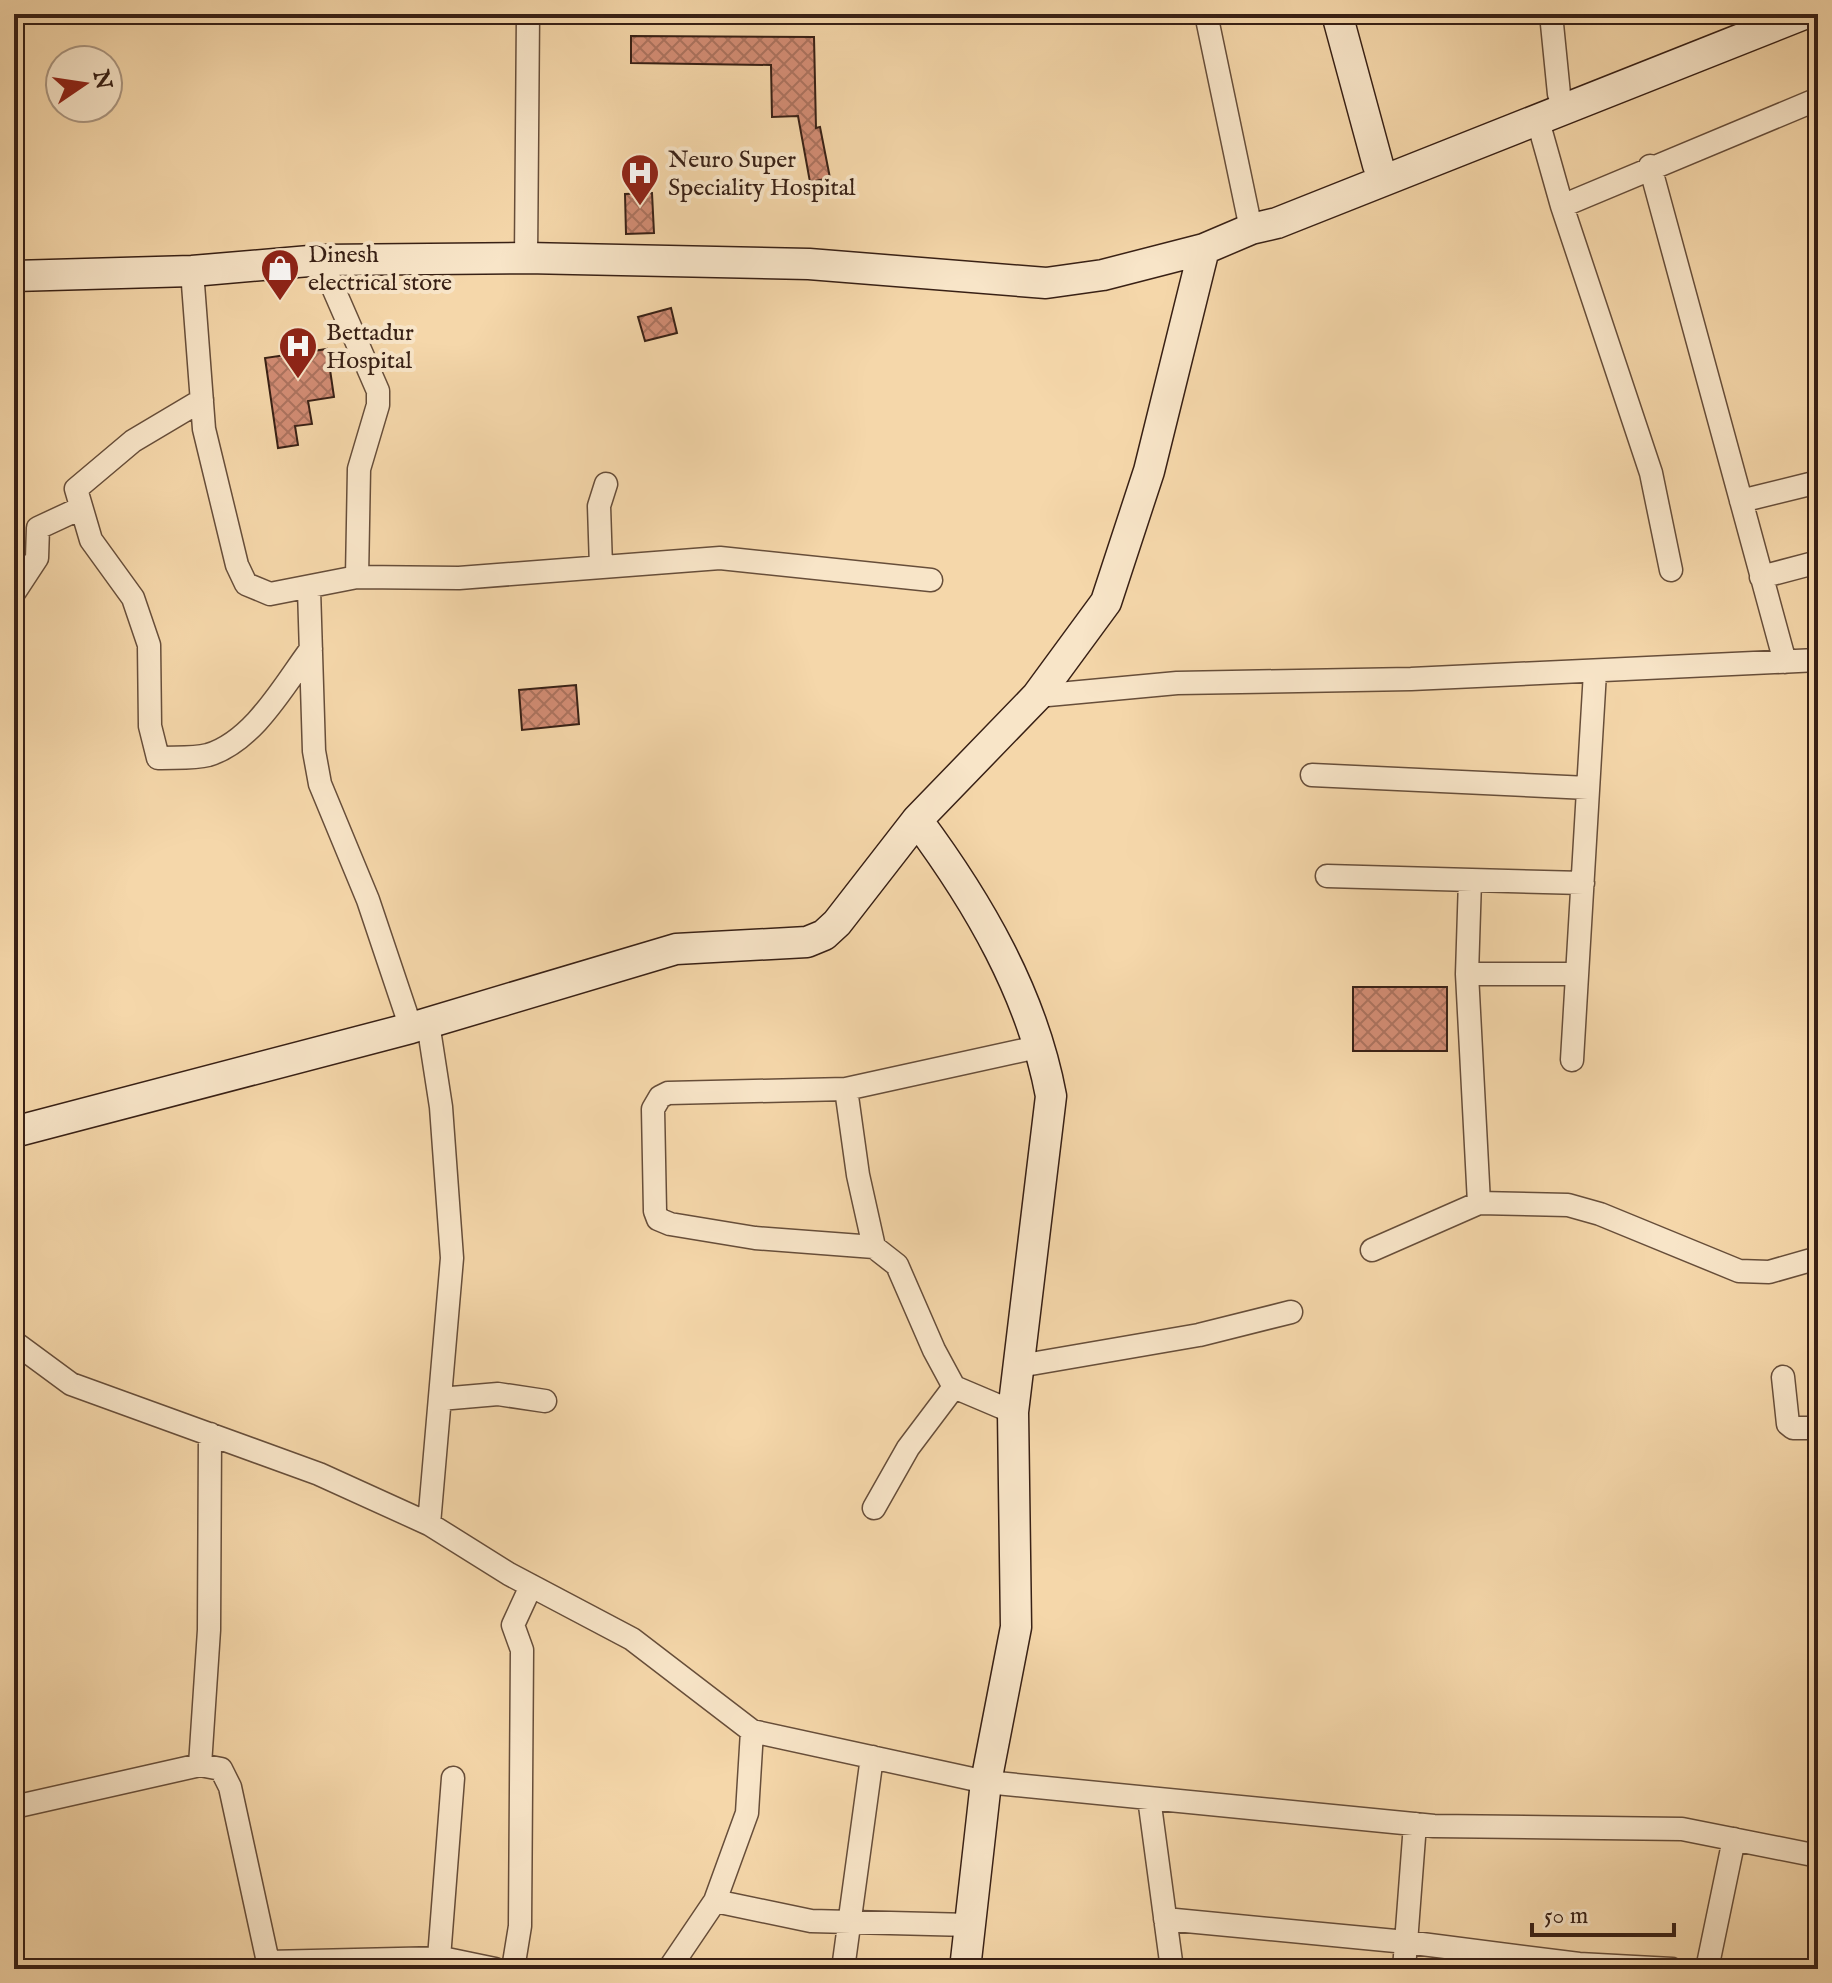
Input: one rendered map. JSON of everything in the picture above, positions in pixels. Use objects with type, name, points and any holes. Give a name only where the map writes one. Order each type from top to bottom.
[{"type":"main road","points":[[1337,14],[1378,165]]},
{"type":"main road","points":[[1251,229],[1272,209],[1754,14]]},
{"type":"main road","points":[[14,276],[192,271],[321,260],[526,258],[809,264],[1046,283],[1103,275],[1204,249],[1251,229],[1277,223],[1804,14]]},
{"type":"main road","points":[[14,1132],[420,1026],[676,949],[807,942],[824,935],[837,923],[917,820],[1037,696],[1106,602],[1149,471],[1204,249]]},
{"type":"main road","points":[[917,820],[955,870],[990,930],[1042,1046],[1051,1096],[1013,1412],[1016,1627],[986,1782],[965,1969]]},
{"type":"street","points":[[526,258],[528,14]]},
{"type":"street","points":[[1206,14],[1251,229]]},
{"type":"street","points":[[1551,14],[1559,94]]},
{"type":"street","points":[[1562,206],[1650,166],[1818,99]]},
{"type":"street","points":[[1538,121],[1562,206],[1651,473],[1671,570]]},
{"type":"street","points":[[1650,166],[1785,662]]},
{"type":"street","points":[[321,260],[378,391],[378,405],[359,469],[357,577]]},
{"type":"street","points":[[192,271],[202,400],[215,474],[237,565],[246,584],[270,594],[309,589],[357,577],[459,578],[720,558],[931,580]]},
{"type":"street","points":[[202,400],[133,441],[76,489],[91,540],[133,598],[149,645],[150,726],[158,758],[207,755],[235,740],[269,707],[311,649]]},
{"type":"street","points":[[1741,501],[1818,482]]},
{"type":"street","points":[[601,567],[599,506],[606,484]]},
{"type":"street","points":[[14,593],[37,558],[38,528],[81,508]]},
{"type":"street","points":[[1761,577],[1818,562]]},
{"type":"street","points":[[309,589],[314,751],[320,784],[420,1026],[441,1107],[452,1258],[429,1524]]},
{"type":"street","points":[[1037,696],[1177,683],[1595,672],[1818,660]]},
{"type":"street","points":[[1572,1060],[1595,672]]},
{"type":"street","points":[[1312,775],[1588,788]]},
{"type":"street","points":[[1327,876],[1583,883]]},
{"type":"street","points":[[1470,880],[1467,974],[1479,1203]]},
{"type":"street","points":[[1467,974],[1577,974]]},
{"type":"street","points":[[1013,1412],[954,1387],[934,1350],[897,1265],[874,1247],[755,1238],[670,1224],[658,1219],[655,1211],[653,1109],[660,1097],[668,1093],[846,1089],[1042,1046]]},
{"type":"street","points":[[846,1089],[858,1175],[874,1247]]},
{"type":"street","points":[[1372,1250],[1479,1203],[1568,1205],[1600,1214],[1739,1271],[1769,1272],[1818,1258]]},
{"type":"street","points":[[1019,1366],[1199,1335],[1291,1312]]},
{"type":"street","points":[[14,1342],[71,1384],[319,1474],[429,1524],[531,1586],[632,1639],[752,1731],[986,1782],[1415,1824],[1682,1829],[1818,1856]]},
{"type":"street","points":[[1783,1377],[1788,1424],[1793,1428],[1818,1428]]},
{"type":"street","points":[[874,1508],[908,1448],[954,1387]]},
{"type":"street","points":[[440,1399],[498,1394],[545,1401]]},
{"type":"street","points":[[200,1765],[209,1630],[210,1434]]},
{"type":"street","points":[[513,1969],[520,1926],[522,1650],[513,1625],[531,1586]]},
{"type":"street","points":[[669,1969],[715,1901],[747,1813],[752,1731]]},
{"type":"street","points":[[843,1969],[872,1757]]},
{"type":"street","points":[[14,1807],[200,1765],[212,1765],[226,1776],[269,1966],[450,1959]]},
{"type":"street","points":[[453,1778],[439,1958],[495,1969]]},
{"type":"street","points":[[1149,1798],[1172,1969]]},
{"type":"street","points":[[1404,1969],[1415,1824]]},
{"type":"street","points":[[1707,1969],[1734,1839]]},
{"type":"street","points":[[715,1901],[811,1921],[970,1925]]},
{"type":"street","points":[[1165,1919],[1406,1942],[1494,1962],[1672,1969]]},
{"type":"building","points":[[631,36],[814,37],[816,128],[820,127],[830,178],[810,182],[798,116],[772,117],[771,65],[631,63]]},
{"type":"building","points":[[652,193],[654,233],[626,234],[625,194]]},
{"type":"building","points":[[671,308],[677,333],[645,341],[638,317]]},
{"type":"building","points":[[327,349],[334,397],[308,401],[312,424],[295,426],[298,445],[278,448],[265,358]]},
{"type":"building","points":[[576,685],[579,724],[522,730],[519,690]]},
{"type":"building","points":[[1353,987],[1447,987],[1447,1051],[1353,1051]]},
{"type":"place","name":"Neuro Super Speciality Hospital","points":[[640,207]]},
{"type":"place","name":"Dinesh electrical store","points":[[280,302]]},
{"type":"place","name":"Bettadur Hospital","points":[[298,380]]}]
